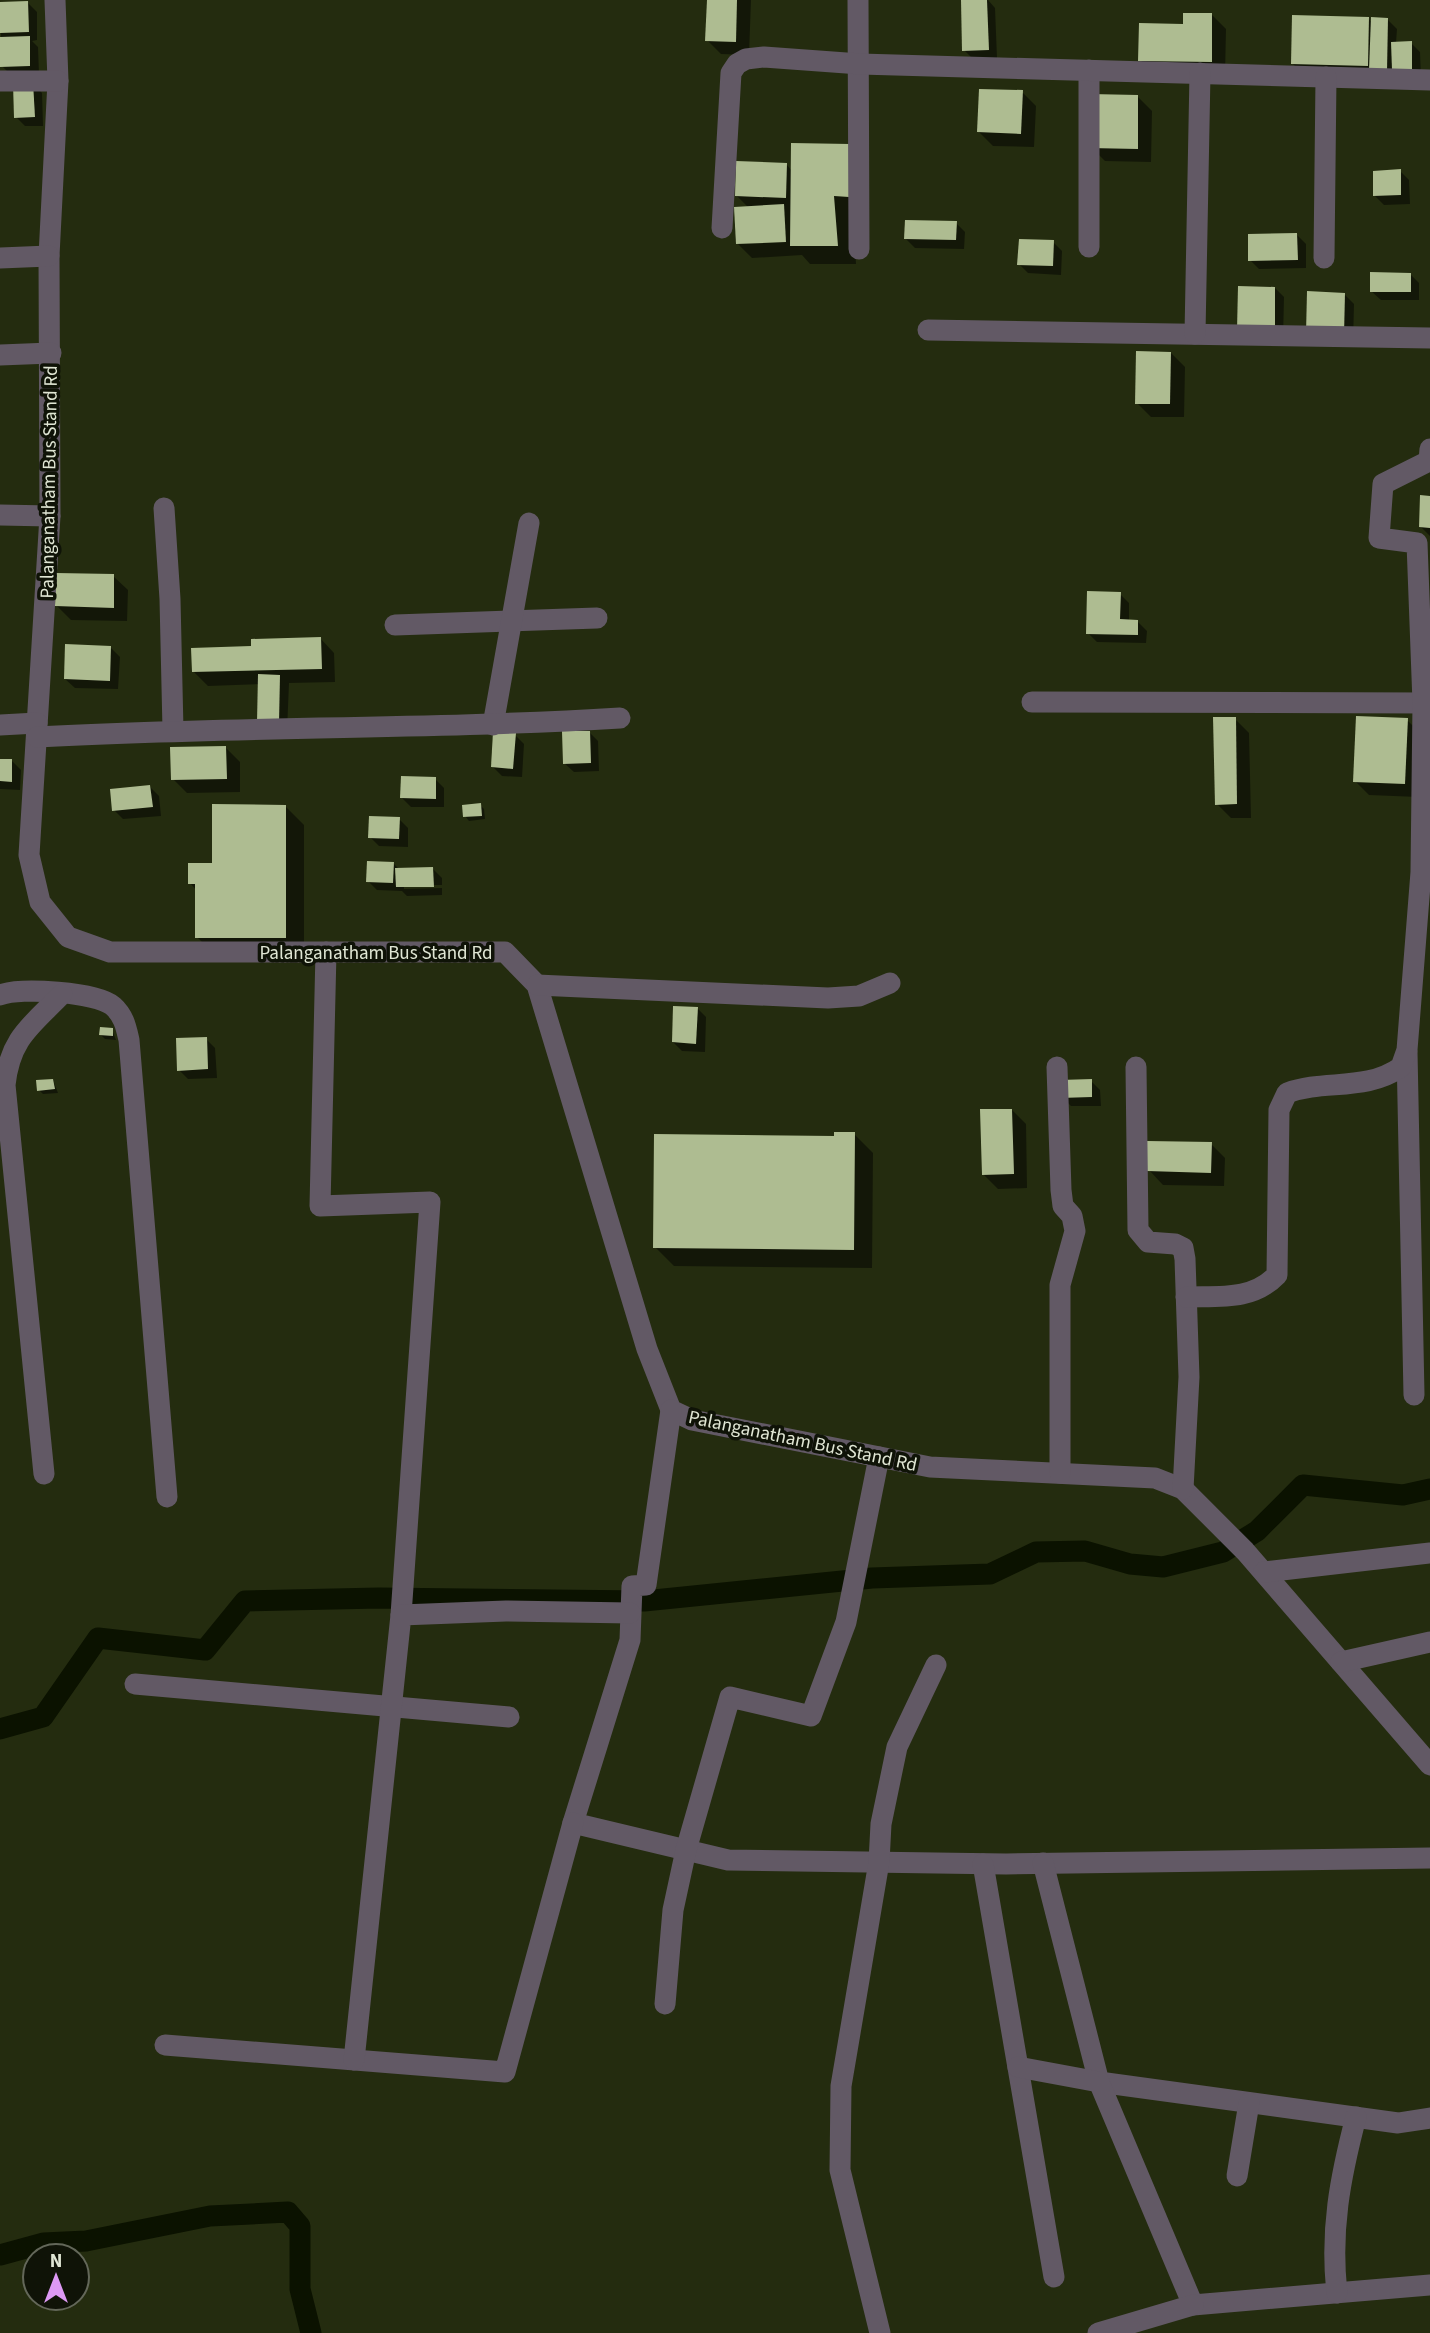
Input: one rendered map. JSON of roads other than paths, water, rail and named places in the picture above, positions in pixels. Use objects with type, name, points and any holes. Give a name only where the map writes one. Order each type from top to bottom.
[{"type":"street","name":"Palanganatham Bus Stand Rd","points":[[55,0],[58,81],[48,256],[51,352],[50,516],[29,855],[40,902],[68,937],[110,952],[505,952],[537,985],[647,1349],[671,1410],[692,1420],[930,1467],[1156,1478],[1183,1489],[1264,1572],[1430,1765]]},
{"type":"street","points":[[858,0],[859,249]]},
{"type":"street","points":[[722,229],[732,73],[737,64],[746,59],[764,57],[860,64],[1430,80]]},
{"type":"street","points":[[1090,70],[1090,247]]},
{"type":"street","points":[[1195,334],[1200,73]]},
{"type":"street","points":[[1324,258],[1326,77]]},
{"type":"street","points":[[0,81],[58,81]]},
{"type":"street","points":[[0,258],[48,256]]},
{"type":"street","points":[[928,330],[1430,338]]},
{"type":"street","points":[[0,355],[51,352]]},
{"type":"street","points":[[1414,1395],[1407,1050],[1421,872],[1427,703],[1417,543],[1379,538],[1383,484],[1429,461],[1430,449]]},
{"type":"street","points":[[164,508],[170,599],[173,730]]},
{"type":"street","points":[[0,515],[50,516]]},
{"type":"street","points":[[494,725],[529,523]]},
{"type":"street","points":[[395,625],[597,618]]},
{"type":"street","points":[[1031,702],[1427,703]]},
{"type":"street","points":[[0,725],[37,730],[173,730],[494,725],[620,718]]},
{"type":"street","points":[[326,952],[320,1206],[430,1202],[401,1615],[354,2060]]},
{"type":"street","points":[[537,985],[828,998],[859,996],[890,983]]},
{"type":"street","points":[[0,995],[18,991],[95,998],[112,1005],[123,1017],[129,1040],[167,1497]]},
{"type":"street","points":[[44,1474],[5,1086],[8,1059],[18,1042],[62,994]]},
{"type":"street","points":[[1186,1297],[1243,1296],[1268,1284],[1277,1275],[1279,1111],[1287,1093],[1300,1088],[1371,1082],[1401,1067],[1407,1050]]},
{"type":"street","points":[[1057,1067],[1060,1190],[1063,1206],[1072,1216],[1075,1231],[1060,1284],[1060,1473]]},
{"type":"street","points":[[1136,1067],[1138,1230],[1148,1242],[1175,1244],[1182,1248],[1186,1297],[1188,1433],[1183,1489]]},
{"type":"street","points":[[165,2045],[505,2072],[573,1823],[630,1640],[632,1586],[646,1585],[671,1410]]},
{"type":"street","points":[[665,2004],[673,1910],[686,1850],[730,1697],[811,1716],[846,1622],[879,1457]]},
{"type":"street","points":[[1264,1572],[1430,1553]]},
{"type":"street","points":[[401,1615],[506,1611],[630,1613]]},
{"type":"street","points":[[1341,1662],[1430,1642]]},
{"type":"street","points":[[880,2333],[840,2170],[841,2086],[879,1862],[881,1824],[897,1747],[936,1665]]},
{"type":"street","points":[[135,1684],[509,1717]]},
{"type":"street","points":[[573,1823],[728,1860],[983,1864],[1430,1858]]},
{"type":"street","points":[[1044,1863],[1099,2082],[1193,2305]]},
{"type":"street","points":[[983,1864],[1054,2277]]},
{"type":"street","points":[[1018,2067],[1099,2082],[1356,2118],[1398,2123],[1430,2118]]},
{"type":"street","points":[[1237,2176],[1249,2103]]},
{"type":"street","points":[[1337,2293],[1332,2250],[1345,2161],[1356,2118]]},
{"type":"street","points":[[1098,2333],[1193,2305],[1430,2285]]},
{"type":"waterway","points":[[0,1729],[43,1717],[98,1638],[205,1650],[245,1601],[379,1598],[644,1601],[872,1578],[990,1574],[1036,1552],[1085,1551],[1130,1564],[1163,1567],[1223,1552],[1257,1531],[1303,1485],[1403,1495],[1430,1489]]},
{"type":"waterway","points":[[0,2255],[44,2243],[86,2241],[210,2216],[288,2212],[300,2226],[300,2289],[311,2333]]}]
